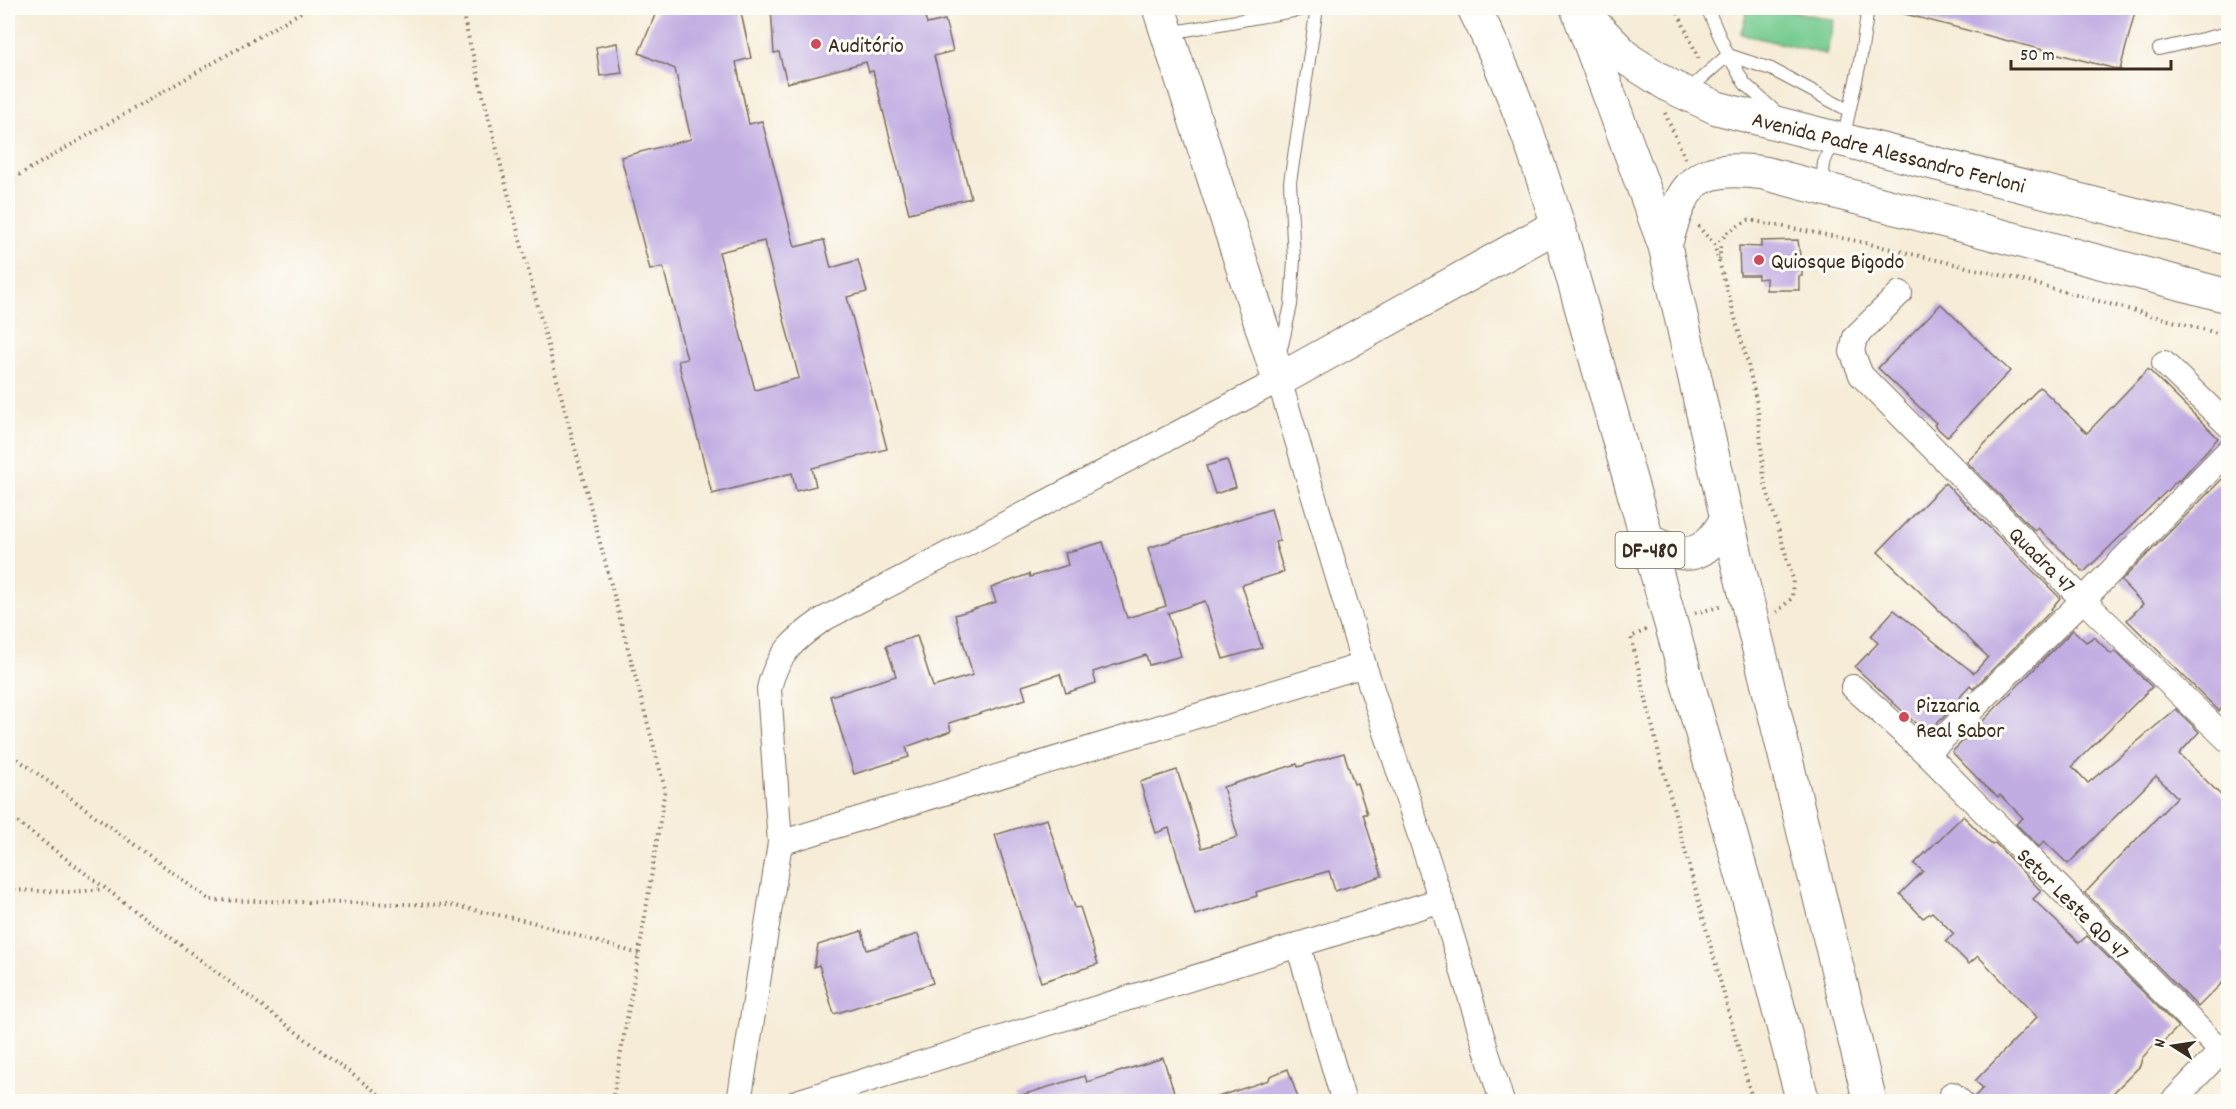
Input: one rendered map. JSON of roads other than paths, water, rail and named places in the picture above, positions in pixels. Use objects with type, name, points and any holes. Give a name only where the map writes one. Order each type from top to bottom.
[{"type":"main road","name":"DF-480","points":[[1474,8],[1499,57],[1531,140],[1558,225],[1803,1101]]},
{"type":"main road","points":[[1578,8],[1665,246],[1727,519],[1870,1101]]},
{"type":"main road","name":"Avenida Padre Alessandro Ferloni","points":[[1578,8],[1629,60],[1695,84],[1717,108],[1797,129],[1846,125],[2229,238]]},
{"type":"main road","points":[[1164,20],[1276,370],[1558,225]]},
{"type":"main road","points":[[1665,246],[1674,213],[1685,190],[1699,177],[1717,171],[1736,169],[1764,173],[2229,296]]},
{"type":"main road","points":[[1647,540],[1670,551],[1683,554],[1697,551],[1716,537],[1727,519]]},
{"type":"street","name":"Quadra 47","points":[[1900,293],[1855,337],[1852,352],[1861,375],[2083,600],[2229,740]]},
{"type":"street","points":[[2164,363],[2229,425]]},
{"type":"street","points":[[739,1101],[780,843],[769,689],[772,675],[782,655],[799,636],[822,620],[1276,370],[1364,665],[1441,900],[1502,1101]]},
{"type":"street","points":[[1927,754],[2229,451]]},
{"type":"street","points":[[780,843],[1364,665]]},
{"type":"street","name":"Setor Leste QD 47","points":[[1853,687],[1927,754],[2226,1051]]},
{"type":"street","points":[[797,1101],[1441,900]]},
{"type":"street","points":[[1298,945],[1344,1101]]},
{"type":"street","points":[[2172,1101],[2226,1051]]},
{"type":"lane","points":[[1164,20],[1310,8]]},
{"type":"lane","points":[[1276,370],[1291,305],[1293,260],[1290,182],[1317,8]]},
{"type":"lane","points":[[1707,8],[1728,55],[1745,84],[1797,129]]},
{"type":"lane","points":[[1840,194],[1823,173],[1824,163],[1846,125],[1860,62],[1868,8]]},
{"type":"lane","points":[[2159,50],[2229,33]]},
{"type":"lane","points":[[1695,84],[1728,55]]},
{"type":"lane","points":[[1728,55],[1771,69],[1846,125]]},
{"type":"place","name":"Auditório","points":[[816,44]]},
{"type":"place","name":"Quiosque Bigodo","points":[[1759,260]]},
{"type":"place","name":"Pizzaria Real Sabor","points":[[1904,717]]}]
